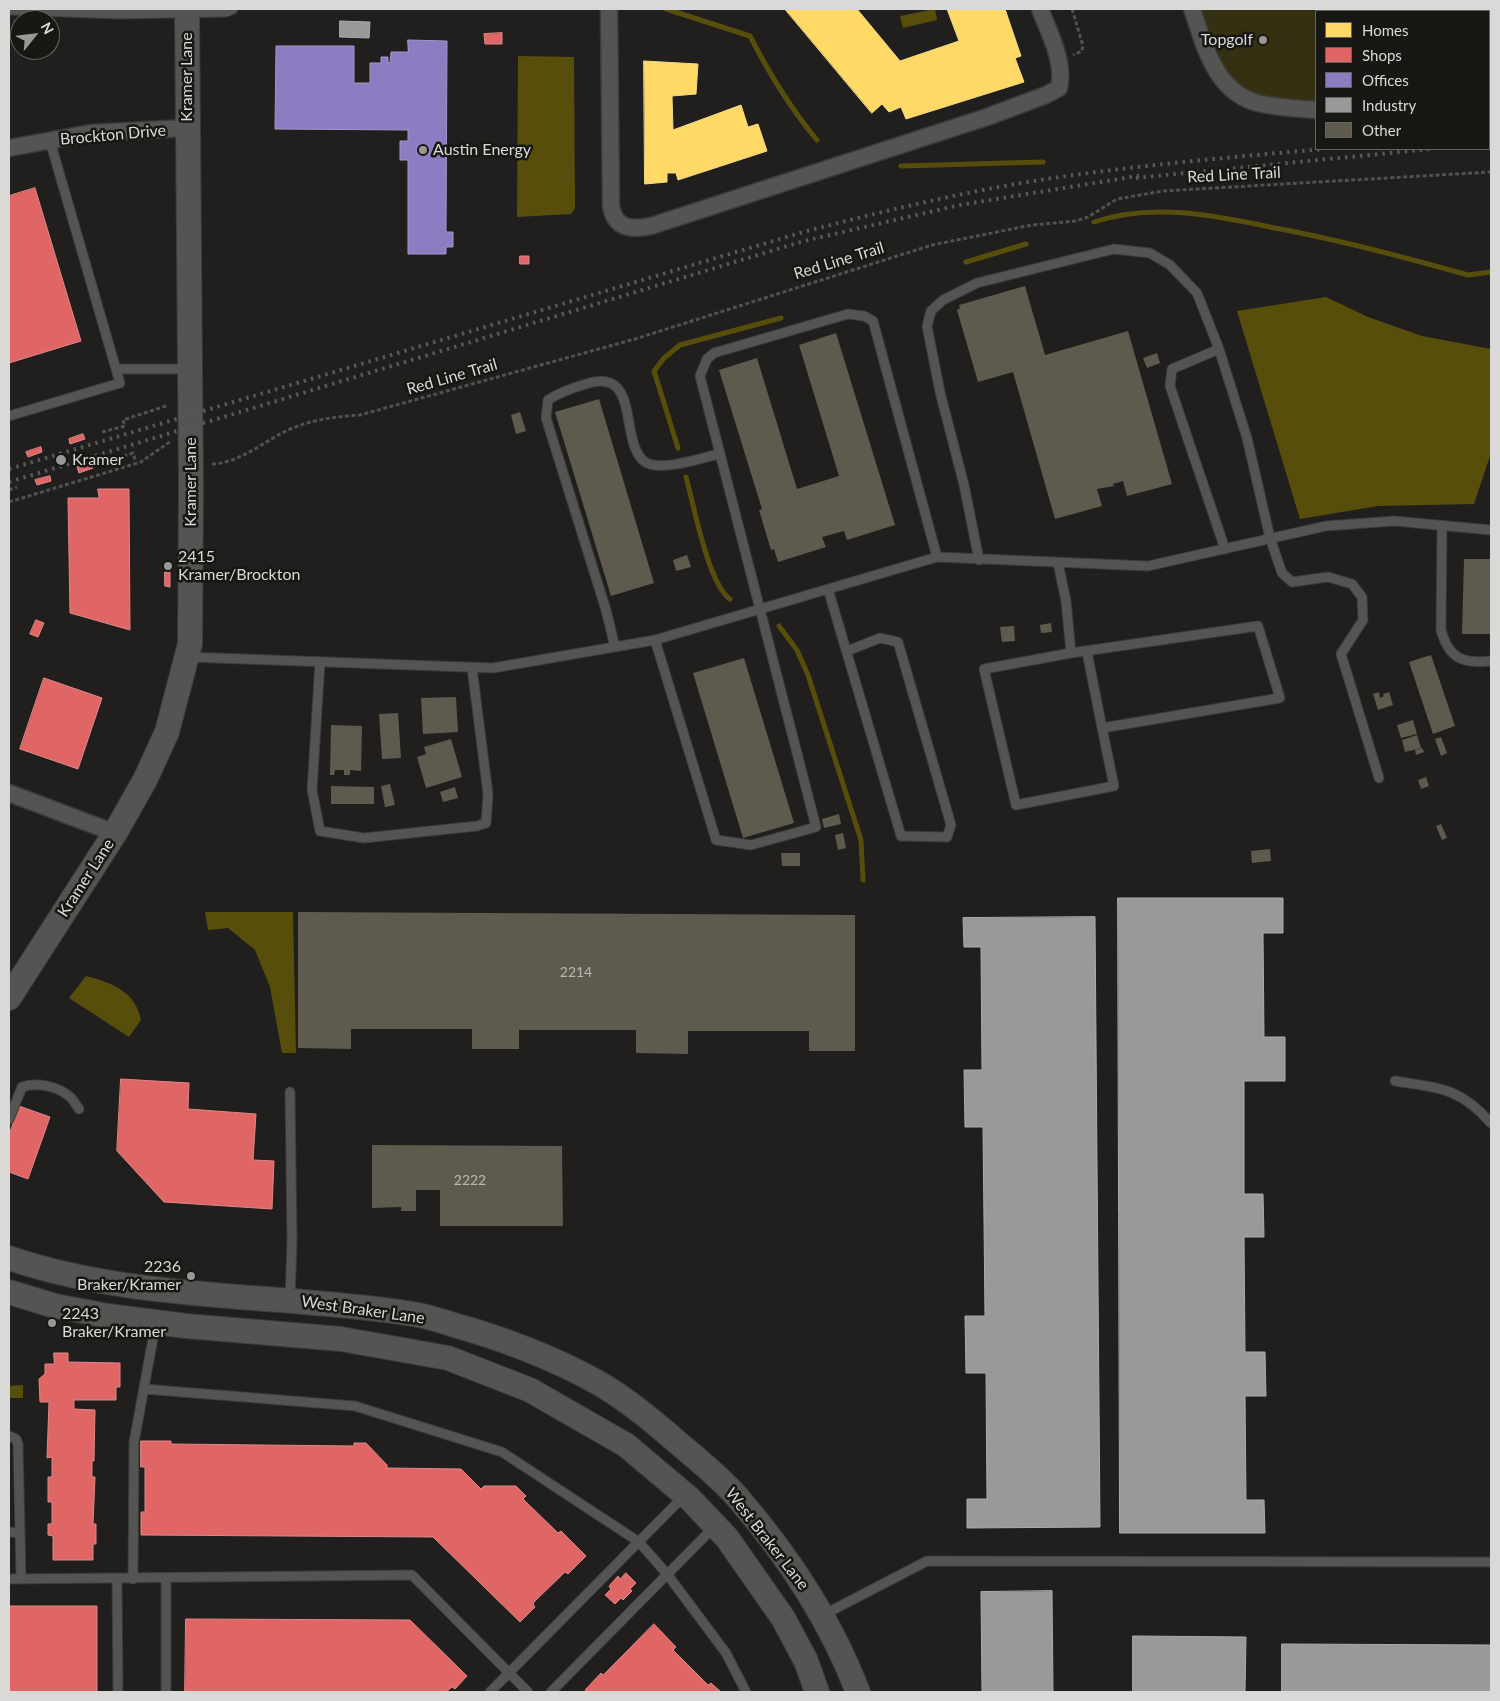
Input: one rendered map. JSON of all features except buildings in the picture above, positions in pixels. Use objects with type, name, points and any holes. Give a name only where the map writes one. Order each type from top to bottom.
[{"type":"main road","name":"Kramer Lane","points":[[9,998],[115,834],[145,780],[167,732],[188,657],[190,369],[187,11]]},
{"type":"main road","name":"West Braker Lane","points":[[9,1258],[40,1269],[134,1287],[290,1299],[416,1314],[508,1341],[596,1382],[655,1423],[738,1498],[794,1569],[823,1615],[844,1656],[858,1692]]},
{"type":"main road","name":"West Braker Lane","points":[[9,1292],[55,1306],[156,1322],[341,1339],[448,1358],[530,1390],[626,1446],[685,1495],[715,1525],[727,1538],[783,1618],[806,1661],[817,1692]]},
{"type":"main road","points":[[290,1299],[291,1335]]},
{"type":"main road","points":[[685,1495],[708,1469]]},
{"type":"main road","points":[[715,1525],[738,1498]]},
{"type":"street","points":[[609,9],[611,206],[616,220],[622,226],[631,229],[651,226],[987,117],[1053,92],[1059,88],[1061,81],[1058,60],[1040,9]]},
{"type":"street","points":[[1192,9],[1210,61],[1222,81],[1243,97],[1261,104],[1315,110]]},
{"type":"street","name":"Brockton Drive","points":[[9,148],[91,133],[187,128]]},
{"type":"street","points":[[9,793],[115,834]]},
{"type":"lane","points":[[60,10],[226,12],[233,9]]},
{"type":"lane","points":[[9,416],[120,383],[50,141]]},
{"type":"lane","points":[[980,560],[964,485],[940,392],[927,326],[930,311],[943,300],[977,283],[1114,249],[1150,253],[1170,265],[1197,293],[1219,349],[1247,438],[1270,538],[1282,573],[1292,582],[1328,577],[1352,584],[1362,597],[1363,620],[1341,654],[1379,778]]},
{"type":"lane","points":[[655,640],[716,840],[751,845],[816,827],[700,376],[707,359],[714,353],[848,314],[864,316],[873,320],[937,557]]},
{"type":"lane","points":[[1219,349],[1172,369],[1170,386],[1225,549]]},
{"type":"lane","points":[[116,369],[190,369]]},
{"type":"lane","points":[[615,647],[606,610],[546,418],[548,400],[559,392],[597,380],[611,382],[620,389],[637,448],[644,461],[659,467],[720,454]]},
{"type":"lane","points":[[188,657],[493,668],[655,640],[759,611],[937,557],[1148,566],[1335,525],[1394,521],[1491,530]]},
{"type":"lane","points":[[1442,526],[1441,630],[1445,647],[1463,662],[1491,662]]},
{"type":"lane","points":[[1058,563],[1066,601],[1071,653]]},
{"type":"lane","points":[[828,589],[901,836],[948,837],[951,825],[898,642],[880,638],[847,651]]},
{"type":"lane","points":[[1087,652],[1102,728],[1114,786],[1016,805],[984,669],[1071,653],[1258,626],[1280,698],[1102,728]]},
{"type":"lane","points":[[320,662],[312,790],[320,831],[364,838],[477,826],[486,823],[488,794],[472,668]]},
{"type":"lane","points":[[1395,1081],[1448,1089],[1475,1105],[1491,1123]]},
{"type":"lane","points":[[9,1119],[22,1087],[32,1084],[44,1085],[69,1095],[79,1109]]},
{"type":"lane","points":[[290,1092],[292,1241],[290,1299]]},
{"type":"lane","points":[[133,1579],[134,1442],[156,1322]]},
{"type":"lane","points":[[144,1389],[355,1406],[502,1452],[639,1542],[667,1574],[726,1653],[746,1692]]},
{"type":"lane","points":[[9,1436],[12,1436],[18,1444],[21,1580]]},
{"type":"lane","points":[[490,1692],[510,1674],[685,1495]]},
{"type":"lane","points":[[551,1692],[715,1525]]},
{"type":"lane","points":[[9,1532],[20,1533]]},
{"type":"lane","points":[[823,1615],[927,1561],[1491,1562]]},
{"type":"lane","points":[[9,1580],[117,1580],[412,1574],[528,1692]]},
{"type":"lane","points":[[166,1579],[166,1692]]},
{"type":"lane","points":[[117,1580],[118,1692]]},
{"type":"path","points":[[1071,56],[1082,51],[1083,46],[1072,9]]},
{"type":"path","name":"Red Line Trail","points":[[212,464],[221,464],[235,458],[304,424],[333,416],[360,415],[635,339],[932,245],[1032,225],[1088,217],[1107,202],[1117,198],[1163,191],[1491,172]]},
{"type":"path","points":[[102,432],[125,426],[123,420],[166,406]]},
{"type":"path","points":[[9,502],[136,463],[172,441]]},
{"type":"path","points":[[111,460],[133,453],[136,463]]},
{"type":"path","points":[[9,490],[17,488]]},
{"type":"shaded area","points":[[935,9],[937,20],[903,28],[900,16]]},
{"type":"shaded area","name":"Topgolf","points":[[1199,9],[1491,9],[1490,86],[1490,10],[1315,10],[1315,104],[1284,107],[1227,82]]},
{"type":"shaded area","points":[[1491,9],[1491,68],[1490,10],[1392,10]]},
{"type":"shaded area","points":[[518,56],[574,57],[575,208],[571,214],[517,217]]},
{"type":"shaded area","points":[[1326,297],[1368,317],[1422,336],[1491,349],[1491,453],[1474,504],[1378,506],[1300,519],[1237,311]]},
{"type":"shaded area","points":[[205,912],[293,912],[296,1053],[282,1053],[270,987],[255,950],[228,928],[208,930]]},
{"type":"shaded area","points":[[86,976],[113,985],[128,995],[134,1002],[141,1020],[129,1037],[69,998]]},
{"type":"shaded area","points":[[23,1385],[23,1398],[9,1398],[9,1386]]},
{"type":"waterway","points":[[666,9],[750,36],[781,90],[817,140]]},
{"type":"waterway","points":[[901,166],[1043,162]]},
{"type":"waterway","points":[[1094,222],[1116,216],[1139,213],[1185,213],[1253,223],[1348,243],[1468,275],[1491,272]]},
{"type":"waterway","points":[[966,262],[1026,244]]},
{"type":"waterway","points":[[678,448],[654,371],[664,358],[680,345],[781,318]]},
{"type":"waterway","points":[[686,477],[703,543],[715,578],[722,591],[730,599]]},
{"type":"waterway","points":[[779,626],[797,650],[808,675],[861,840],[863,880]]},
{"type":"railway","points":[[9,469],[800,233],[880,213],[961,194],[1053,178],[1169,164],[1315,150]]},
{"type":"railway","points":[[1136,178],[1420,150]]},
{"type":"railway","points":[[9,482],[804,241],[960,205],[1143,175]]},
{"type":"place","name":"Topgolf","points":[[1263,40]]},
{"type":"place","name":"Austin Energy","points":[[423,150]]},
{"type":"place","name":"Kramer","points":[[61,460]]},
{"type":"place","name":"2415 Kramer/Brockton","points":[[168,566]]},
{"type":"place","name":"2236 Braker/Kramer","points":[[191,1276]]},
{"type":"place","name":"2243 Braker/Kramer","points":[[52,1323]]}]
